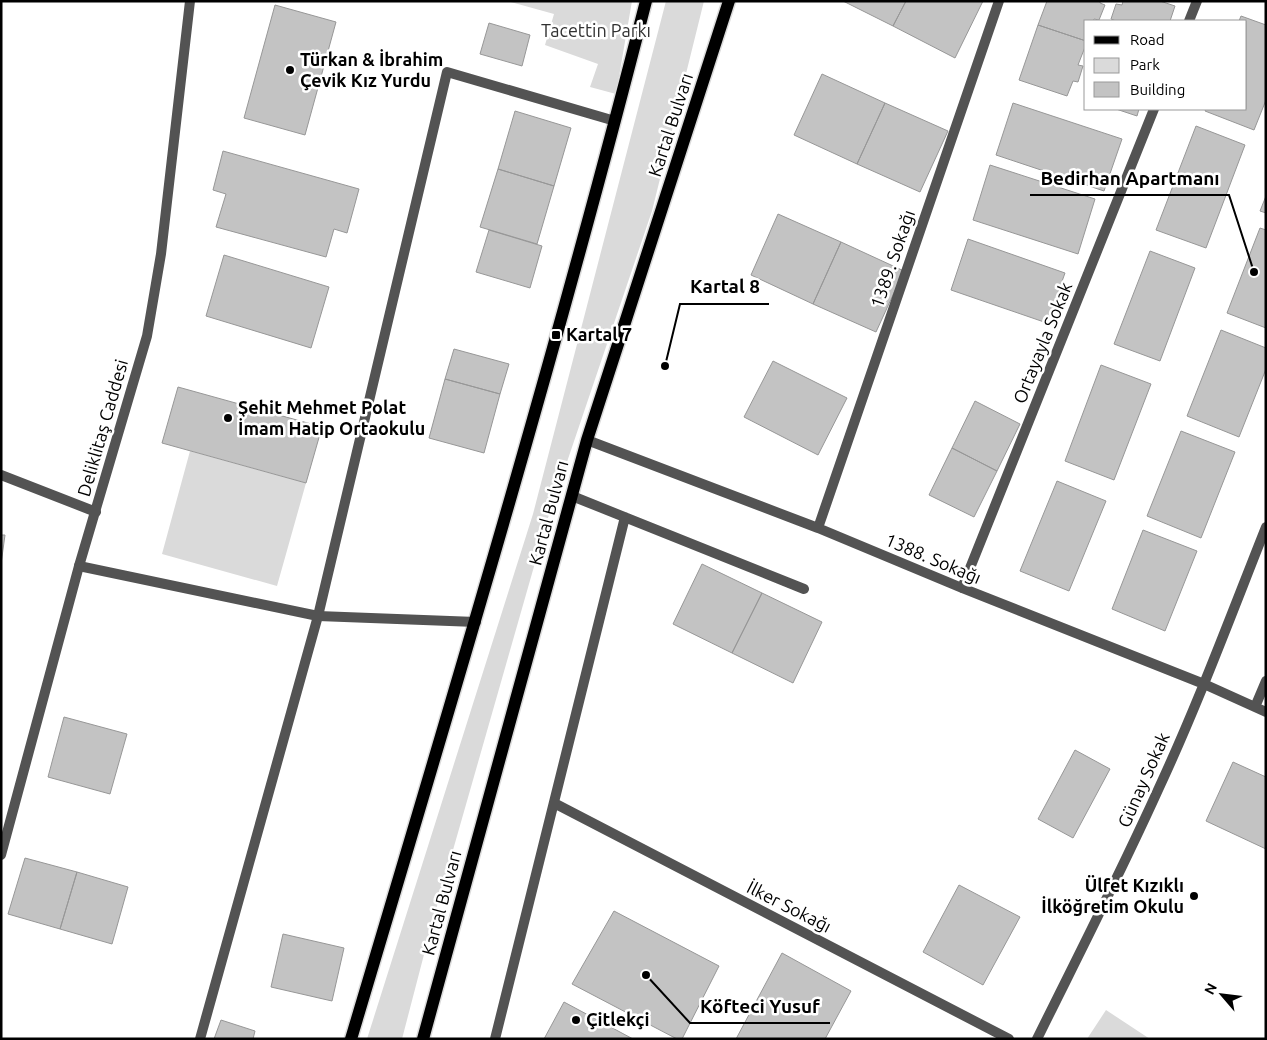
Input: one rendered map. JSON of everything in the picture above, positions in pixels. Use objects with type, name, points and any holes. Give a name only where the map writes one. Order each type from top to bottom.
[{"type":"main road","points":[[351,1039],[476,622],[615,121],[646,1]]},
{"type":"main road","name":"Kartal Bulvarı","points":[[422,1039],[587,440],[729,1]]},
{"type":"street","name":"Deliklitaş Caddesi","points":[[1,855],[79,566],[136,378],[155,296],[190,1]]},
{"type":"street","name":"1389. Sokağı","points":[[818,528],[998,1]]},
{"type":"street","points":[[1189,20],[1197,1]]},
{"type":"street","points":[[200,1039],[318,616],[447,72],[615,121]]},
{"type":"street","name":"Ortayayla Sokak","points":[[962,588],[1154,110]]},
{"type":"street","name":"1388. Sokağı","points":[[587,440],[818,528],[962,588],[1204,684],[1266,712]]},
{"type":"street","points":[[1,475],[96,512]]},
{"type":"street","points":[[572,496],[804,589]]},
{"type":"street","points":[[495,1039],[625,517]]},
{"type":"street","name":"Günay Sokak","points":[[1037,1039],[1159,790],[1204,684],[1266,527]]},
{"type":"street","points":[[79,566],[318,616],[476,622]]},
{"type":"street","points":[[1255,707],[1266,681]]},
{"type":"street","name":"İlker Sokağı","points":[[554,804],[1009,1039]]},
{"type":"green space","name":"Tacettin Parkı","points":[[507,1],[632,1],[616,94],[590,87],[598,64],[545,45],[554,14]]},
{"type":"green space","points":[[666,1],[704,1],[652,211],[547,521],[433,920],[402,1039],[367,1039],[533,514]]},
{"type":"green space","points":[[190,451],[306,483],[277,586],[162,554]]},
{"type":"green space","points":[[1106,1010],[1150,1039],[1087,1039]]},
{"type":"building","points":[[843,1],[906,1],[893,26]]},
{"type":"building","points":[[906,1],[983,1],[955,58],[893,26]]},
{"type":"building","points":[[1047,1],[1100,1],[1100,3],[1105,5],[1099,20],[1084,20],[1084,40],[1038,25]]},
{"type":"building","points":[[1123,1],[1160,1],[1175,6],[1170,20],[1111,19],[1116,4],[1122,5]]},
{"type":"building","name":"Türkan & İbrahim Çevik Kız Yurdu","points":[[275,5],[336,22],[305,135],[244,118]]},
{"type":"building","points":[[1241,16],[1266,25],[1266,100],[1254,130],[1205,111],[1247,110],[1247,20],[1239,20]]},
{"type":"building","points":[[489,23],[530,35],[522,66],[480,54]]},
{"type":"building","points":[[1038,25],[1084,40],[1084,50],[1078,65],[1083,66],[1078,82],[1073,81],[1067,96],[1019,80]]},
{"type":"building","points":[[822,74],[885,103],[857,164],[794,135]]},
{"type":"building","points":[[885,103],[948,131],[920,192],[857,164]]},
{"type":"building","points":[[1013,103],[1122,139],[1104,191],[996,155]]},
{"type":"building","points":[[1119,110],[1139,110],[1137,116]]},
{"type":"building","points":[[515,111],[571,128],[554,186],[498,169]]},
{"type":"building","points":[[1196,126],[1245,145],[1206,248],[1156,230]]},
{"type":"building","points":[[223,151],[359,189],[347,233],[334,229],[326,257],[216,227],[226,194],[213,190]]},
{"type":"building","points":[[990,165],[1095,199],[1078,254],[973,220]]},
{"type":"building","points":[[498,169],[554,186],[537,244],[480,227]]},
{"type":"building","points":[[1266,196],[1266,213],[1260,211]]},
{"type":"building","points":[[778,214],[841,242],[813,304],[751,275]]},
{"type":"building","points":[[1260,228],[1266,230],[1266,328],[1227,313]]},
{"type":"building","points":[[489,230],[542,246],[530,288],[476,272]]},
{"type":"building","points":[[968,239],[1065,273],[1047,323],[951,290]]},
{"type":"building","points":[[841,242],[904,271],[876,332],[813,304]]},
{"type":"building","points":[[1150,251],[1195,268],[1160,361],[1114,344]]},
{"type":"building","points":[[224,255],[329,287],[311,348],[206,316]]},
{"type":"building","points":[[1221,330],[1266,348],[1266,369],[1239,437],[1187,416]]},
{"type":"building","points":[[454,349],[509,364],[500,394],[445,379]]},
{"type":"building","points":[[773,361],[847,398],[818,455],[744,417]]},
{"type":"building","points":[[1101,365],[1151,384],[1114,480],[1065,461]]},
{"type":"building","points":[[445,379],[500,394],[484,453],[429,438]]},
{"type":"building","points":[[178,387],[322,427],[306,483],[162,443]]},
{"type":"building","points":[[975,401],[1020,424],[997,471],[952,448]]},
{"type":"building","points":[[1181,431],[1235,452],[1201,538],[1147,516]]},
{"type":"building","points":[[952,448],[997,471],[974,517],[929,495]]},
{"type":"building","points":[[1057,481],[1106,501],[1069,591],[1020,571]]},
{"type":"building","points":[[1143,530],[1197,551],[1165,631],[1112,609]]},
{"type":"building","points":[[1,535],[5,535],[1,564]]},
{"type":"building","points":[[702,564],[762,593],[732,653],[673,624]]},
{"type":"building","points":[[762,593],[822,622],[793,683],[732,653]]},
{"type":"building","points":[[64,717],[127,734],[110,794],[48,777]]},
{"type":"building","points":[[1075,750],[1110,769],[1073,838],[1038,819]]},
{"type":"building","points":[[1233,762],[1266,777],[1266,849],[1206,821]]},
{"type":"building","points":[[25,858],[77,872],[60,929],[8,914]]},
{"type":"building","points":[[77,872],[128,887],[112,944],[60,929]]},
{"type":"building","points":[[959,885],[1020,917],[983,985],[923,952]]},
{"type":"building","points":[[614,911],[719,966],[682,1039],[677,1039],[572,984]]},
{"type":"building","points":[[283,934],[344,948],[332,1001],[271,987]]},
{"type":"building","points":[[782,953],[851,991],[825,1039],[736,1039]]},
{"type":"building","name":"Çitlekçi","points":[[564,1002],[633,1039],[544,1039]]},
{"type":"building","points":[[221,1020],[255,1031],[253,1039],[214,1039]]},
{"type":"place","name":"Türkan & İbrahim Çevik Kız Yurdu","points":[[290,70]]},
{"type":"place","name":"Bedirhan Apartmanı","points":[[1254,272]]},
{"type":"place","name":"Kartal 7","points":[[556,335]]},
{"type":"place","name":"Kartal 8","points":[[665,366]]},
{"type":"place","name":"Şehit Mehmet Polat İmam Hatip Ortaokulu","points":[[228,418]]},
{"type":"place","name":"Ülfet Kızıklı İlköğretim Okulu","points":[[1194,896]]},
{"type":"place","name":"Köfteci Yusuf","points":[[646,975]]},
{"type":"place","name":"Çitlekçi","points":[[576,1020]]}]
